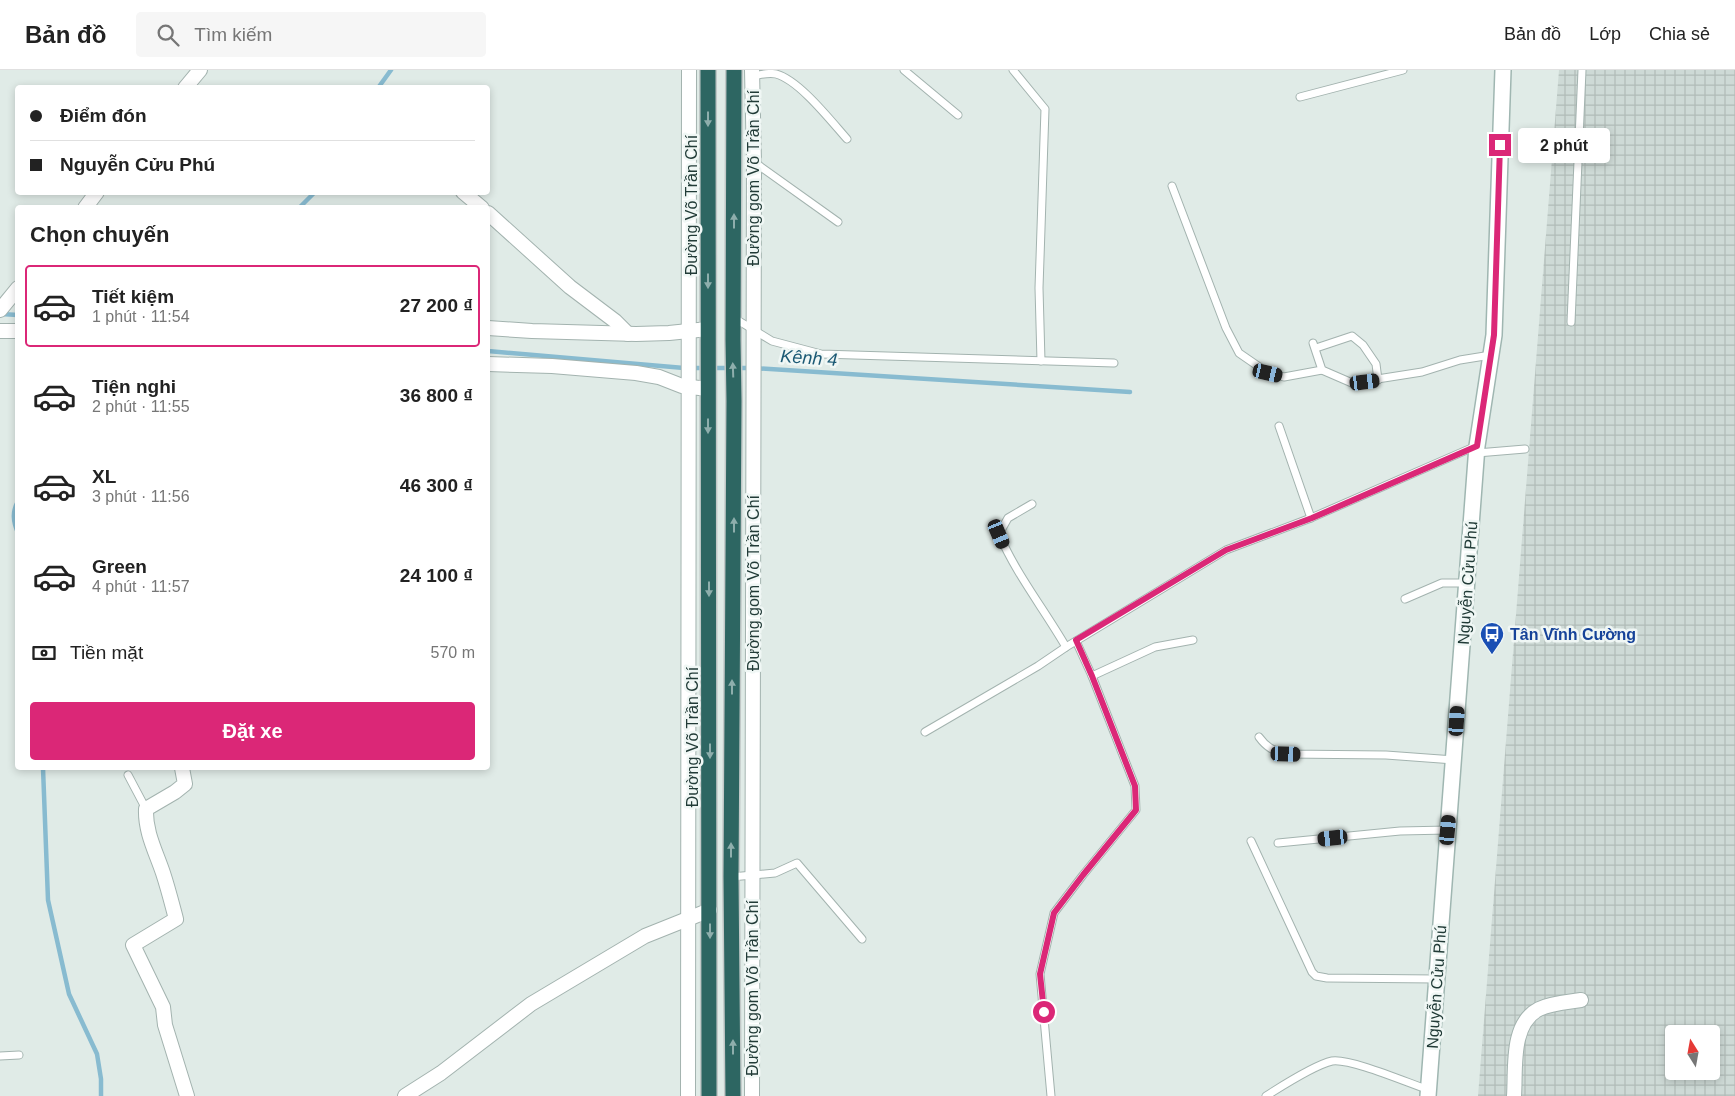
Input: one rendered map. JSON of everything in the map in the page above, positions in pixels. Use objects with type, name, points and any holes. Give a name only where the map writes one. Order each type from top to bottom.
[{"type":"highway","name":"Đường Võ Trần Chí","points":[[708,70],[709,1096]]},
{"type":"highway","points":[[733,1096],[731,877],[734,70]]},
{"type":"main road","name":"Nguyễn Cửu Phú","points":[[1428,1093],[1477,449],[1494,335],[1504,70]]},
{"type":"street","points":[[188,85],[200,70]]},
{"type":"street","points":[[688,1096],[690,70]]},
{"type":"street","name":"Đường gom Võ Trần Chí","points":[[752,73],[754,162],[752,1096]]},
{"type":"street","points":[[467,195],[478,205]]},
{"type":"street","points":[[490,215],[570,287],[615,321],[628,334]]},
{"type":"street","points":[[3,304],[15,291]]},
{"type":"street","points":[[490,328],[628,334],[689,331],[708,335]]},
{"type":"street","points":[[0,332],[15,330]]},
{"type":"street","points":[[490,364],[552,366],[636,373],[659,377],[689,387],[708,383]]},
{"type":"street","points":[[182,770],[185,784],[146,809],[146,821],[152,847],[163,873],[176,919],[133,945],[163,1007],[165,1025],[187,1096]]},
{"type":"street","points":[[406,1096],[441,1073],[532,1004],[645,936],[710,910]]},
{"type":"street","points":[[1514,1096],[1515,1047],[1526,1018],[1539,1009],[1581,1000]]},
{"type":"lane","points":[[904,70],[958,115]]},
{"type":"lane","points":[[1013,70],[1044,109],[1039,288],[1041,361]]},
{"type":"lane","points":[[1300,97],[1403,70]]},
{"type":"lane","points":[[1571,322],[1582,70]]},
{"type":"lane","points":[[752,73],[774,74],[785,78],[827,116],[847,139]]},
{"type":"lane","points":[[754,162],[838,222]]},
{"type":"lane","points":[[1172,186],[1226,328],[1239,353],[1268,373],[1284,377],[1322,370],[1352,383],[1422,372],[1460,360],[1492,355]]},
{"type":"lane","points":[[734,318],[772,341],[821,354],[1114,362]]},
{"type":"lane","points":[[1322,370],[1315,345],[1352,336],[1363,345],[1376,364],[1378,380]]},
{"type":"lane","points":[[1279,426],[1312,518]]},
{"type":"lane","points":[[925,732],[1038,666],[1076,640],[1226,550],[1312,518],[1477,449],[1526,449]]},
{"type":"lane","points":[[1032,504],[1008,518],[999,534],[1019,574],[1048,616],[1066,647]]},
{"type":"lane","points":[[1405,599],[1442,583],[1468,583]]},
{"type":"lane","points":[[1051,1096],[1040,974],[1054,913],[1136,810],[1135,786],[1076,640]]},
{"type":"lane","points":[[1092,676],[1155,647],[1193,640]]},
{"type":"lane","points":[[1259,737],[1273,751],[1286,754],[1377,755],[1454,760]]},
{"type":"lane","points":[[128,775],[146,809]]},
{"type":"lane","points":[[1278,843],[1400,831],[1448,830]]},
{"type":"lane","points":[[1251,840],[1294,930],[1303,954],[1316,976],[1327,978],[1436,979]]},
{"type":"lane","points":[[731,877],[775,873],[797,863],[862,939]]},
{"type":"lane","points":[[0,1056],[19,1055]]},
{"type":"lane","points":[[1266,1096],[1314,1069],[1334,1061],[1357,1065],[1428,1093]]},
{"type":"shaded area","points":[[1559,70],[1735,70],[1735,1096],[1478,1096]]},
{"type":"waterway","points":[[380,85],[391,70]]},
{"type":"waterway","points":[[302,205],[312,195]]},
{"type":"waterway","name":"Kênh 4","points":[[1,314],[15,315]]},
{"type":"waterway","name":"Kênh 4","points":[[490,351],[684,368],[753,368],[1130,392]]},
{"type":"waterway","points":[[15,509],[15,524]]},
{"type":"waterway","points":[[43,770],[48,900],[69,994],[97,1054],[101,1079],[101,1096]]},
{"type":"place","name":"Tân Vĩnh Cường","points":[[1492,655]]},
{"type":"route","points":[[1044,1012],[1040,974],[1054,913],[1136,810],[1135,786],[1076,640],[1226,550],[1312,518],[1477,446],[1494,335],[1500,145]]}]
